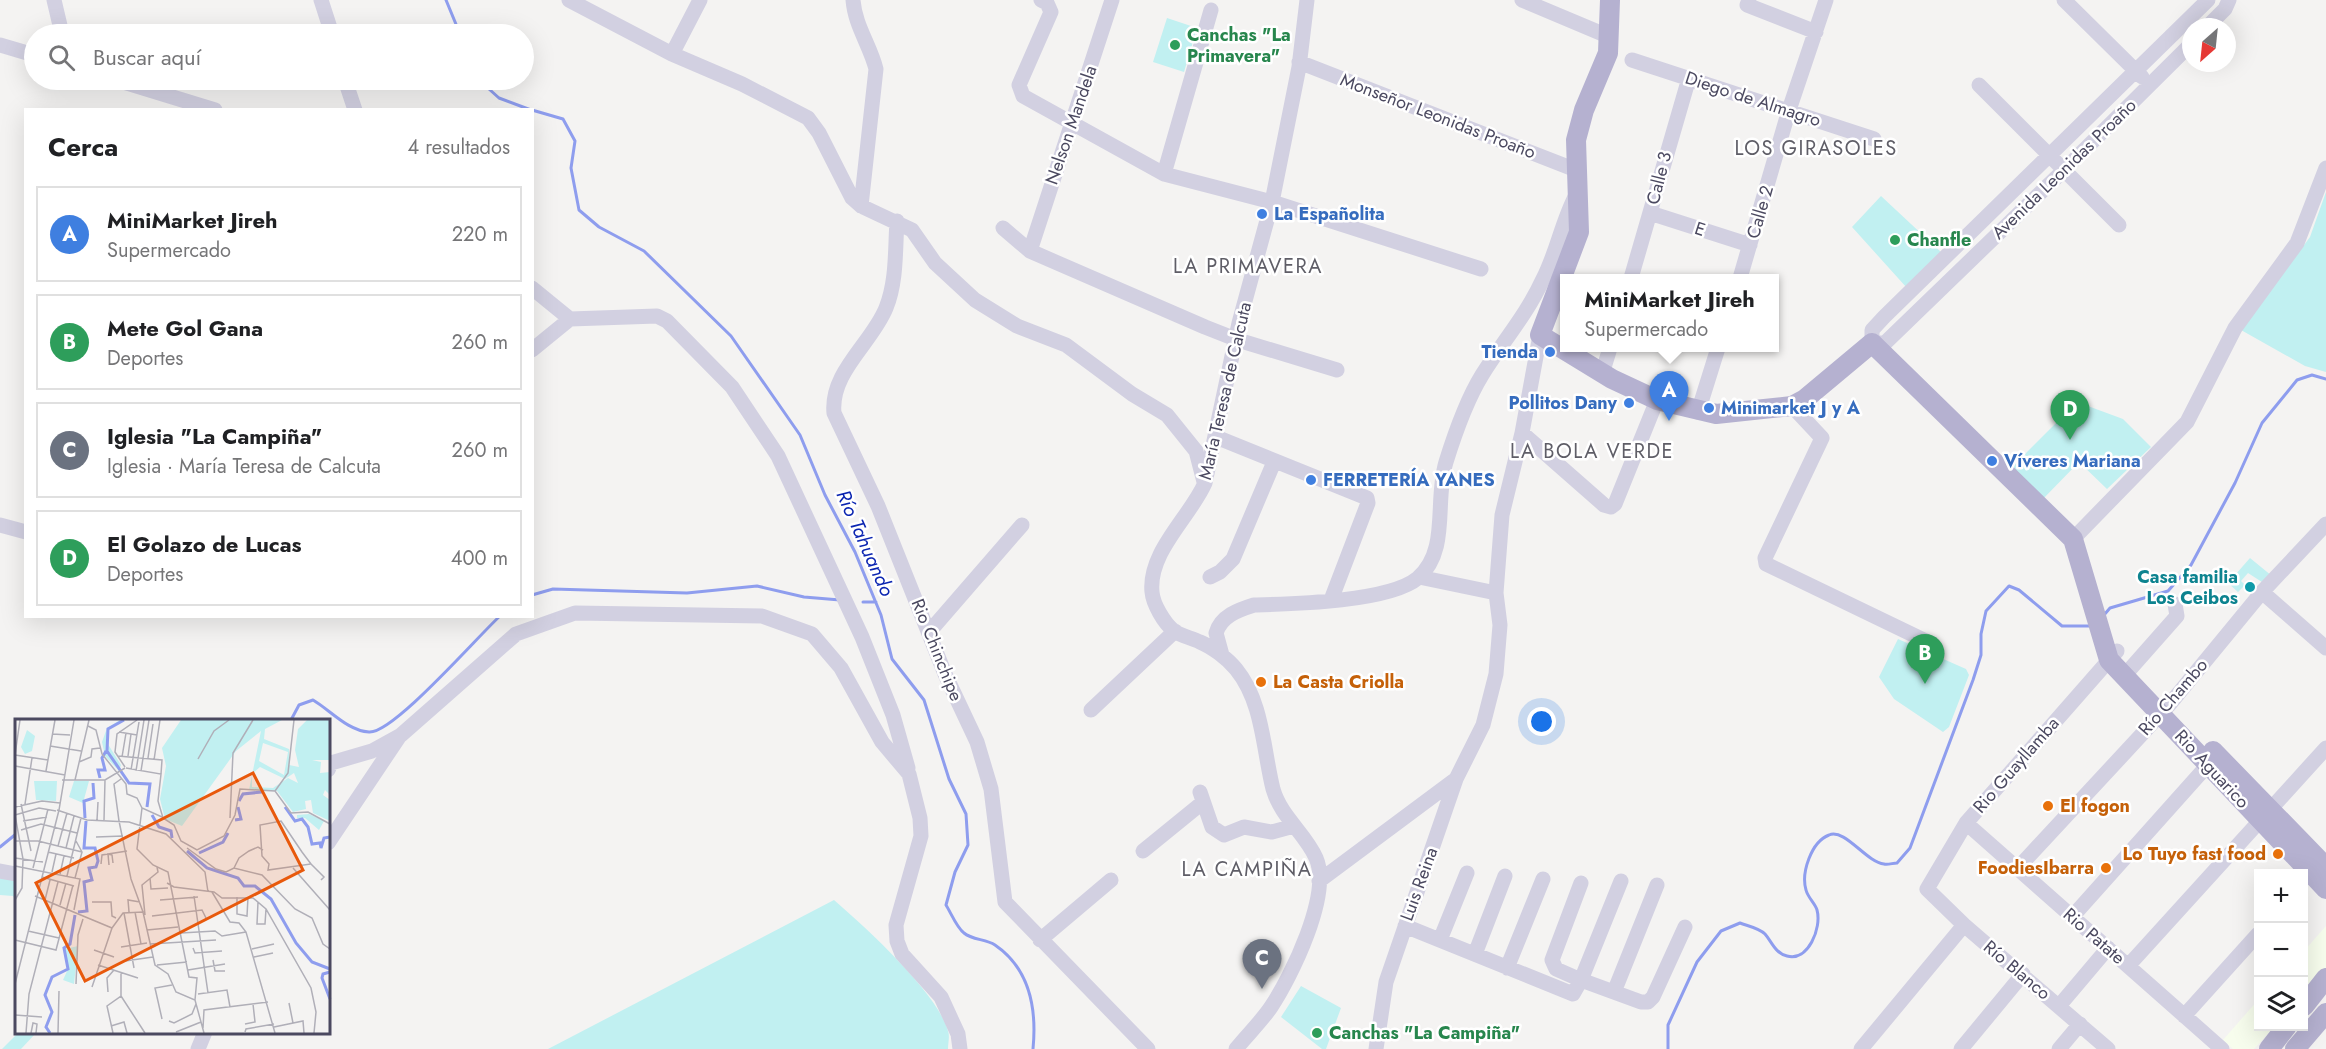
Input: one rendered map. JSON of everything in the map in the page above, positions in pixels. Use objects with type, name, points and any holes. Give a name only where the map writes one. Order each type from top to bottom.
[{"type":"main road","points":[[1563,274],[1579,232],[1576,170],[1578,126],[1608,53],[1610,0]]},
{"type":"main road","points":[[1560,282],[1540,335],[1560,348]]},
{"type":"main road","points":[[1567,352],[1602,374],[1657,400],[1698,412],[1727,415],[1792,406],[1872,343],[2073,538],[2094,610],[2109,649]]},
{"type":"main road","name":"Rio Aguarico","points":[[2109,649],[2266,815],[2316,872],[2326,889]]},
{"type":"main road","points":[[2308,1001],[2326,978]]},
{"type":"main road","points":[[2295,1049],[2326,1013]]},
{"type":"main road","points":[[2269,1049],[2283,1031]]},
{"type":"street","points":[[54,0],[60,24]]},
{"type":"street","points":[[321,0],[329,24]]},
{"type":"street","points":[[672,54],[700,0]]},
{"type":"street","points":[[853,0],[854,16],[872,52],[876,69],[861,206]]},
{"type":"street","points":[[1041,0],[1047,3],[1051,12],[1019,85],[1019,91],[1164,174],[1272,202],[1481,268]]},
{"type":"street","name":"Nelson Mandela","points":[[1030,251],[1112,0]]},
{"type":"street","name":"María Teresa de Calcuta","points":[[1174,631],[1157,608],[1152,592],[1153,575],[1161,554],[1198,500],[1204,483],[1238,340],[1239,323],[1272,202],[1299,62],[1307,0]]},
{"type":"street","points":[[1522,0],[1610,37]]},
{"type":"street","points":[[1749,0],[1748,5],[1816,32]]},
{"type":"street","name":"Calle 2","points":[[1741,274],[1789,110],[1826,0]]},
{"type":"street","name":"Avenida Leonidas Proaño","points":[[2064,0],[2135,70],[2150,85],[1885,343],[1872,343],[1872,330],[2135,70]]},
{"type":"street","points":[[2135,70],[2208,0]]},
{"type":"street","points":[[2216,18],[2225,9],[2229,0]]},
{"type":"street","points":[[579,3],[672,54],[763,94],[808,118],[819,133],[852,198],[861,206],[912,230],[935,263],[975,300],[1017,326],[1066,345],[1132,394],[1167,414],[1196,451],[1204,483]]},
{"type":"street","points":[[1164,174],[1211,10]]},
{"type":"street","points":[[0,45],[24,52]]},
{"type":"street","points":[[2150,85],[2182,53]]},
{"type":"street","name":"Diego de Almagro","points":[[1632,60],[1874,138]]},
{"type":"street","name":"Monseñor Leonidas Proaño","points":[[1299,62],[1576,170]]},
{"type":"street","name":"Calle 3","points":[[1632,274],[1662,161],[1689,78]]},
{"type":"street","points":[[1979,85],[2119,225]]},
{"type":"street","points":[[150,90],[208,108]]},
{"type":"street","points":[[348,90],[354,108]]},
{"type":"street","points":[[2073,538],[2187,422],[2216,361],[2235,328],[2297,243],[2326,168]]},
{"type":"street","points":[[1222,656],[1216,633],[1218,627],[1235,611],[1254,605],[1331,600],[1393,590],[1419,577],[1433,558],[1437,546],[1440,486],[1452,444],[1466,408],[1482,375],[1518,326],[1544,278],[1578,193]]},
{"type":"street","name":"E","points":[[1650,213],[1750,245]]},
{"type":"street","name":"Rio Chinchipe","points":[[897,221],[893,280],[886,310],[836,387],[832,399],[834,413],[878,506],[930,631],[945,674],[977,742],[991,789],[1005,902],[1148,1049]]},
{"type":"street","points":[[1003,228],[1030,251],[1238,340],[1337,370]]},
{"type":"street","points":[[534,290],[570,319]]},
{"type":"street","points":[[534,348],[570,319],[657,316],[667,321],[732,387],[778,456],[862,637],[893,715],[920,818],[921,836],[896,925],[897,941],[902,954],[941,997],[958,1034],[960,1049]]},
{"type":"street","name":"Luis Reina","points":[[1376,1049],[1386,982],[1456,779],[1483,725],[1496,674],[1500,625],[1496,593],[1502,515],[1522,433],[1540,335]]},
{"type":"street","points":[[1602,374],[1609,352]]},
{"type":"street","points":[[1698,412],[1717,352]]},
{"type":"street","points":[[1522,433],[1604,505],[1611,507],[1616,504],[1657,400]]},
{"type":"street","points":[[1792,406],[1822,438],[1765,558],[1766,564],[1932,644]]},
{"type":"street","points":[[1216,437],[1367,498],[1368,503],[1331,600]]},
{"type":"street","points":[[1210,577],[1220,572],[1233,559],[1274,462]]},
{"type":"street","name":"Río Chambo","points":[[2018,868],[2164,709],[2262,592],[2326,524]]},
{"type":"street","points":[[0,525],[24,531]]},
{"type":"street","points":[[930,631],[1022,525]]},
{"type":"street","points":[[1419,577],[1496,593]]},
{"type":"street","points":[[2262,592],[2326,648]]},
{"type":"street","points":[[2128,671],[2177,616],[2175,604]]},
{"type":"street","points":[[330,766],[372,751],[401,735],[516,634],[575,613],[762,616],[812,634],[841,668],[882,742],[909,774]]},
{"type":"street","points":[[1090,710],[1174,631],[1203,643],[1222,656],[1235,668],[1250,691],[1260,724],[1274,793],[1282,812],[1317,859],[1319,881],[1313,915],[1287,980],[1270,1009],[1236,1049]]},
{"type":"street","name":"Rio Guayllamba","points":[[1927,889],[1966,823],[2109,649]]},
{"type":"street","points":[[330,840],[401,735]]},
{"type":"street","points":[[2128,966],[2326,748]]},
{"type":"street","points":[[2072,916],[2212,760]]},
{"type":"street","points":[[1319,881],[1456,779]]},
{"type":"street","points":[[1143,851],[1201,798],[1212,827],[1224,835],[1244,827],[1272,832],[1294,826]]},
{"type":"street","name":"Rio Patate","points":[[1966,823],[2222,1049]]},
{"type":"street","points":[[0,871],[15,874]]},
{"type":"street","points":[[1440,940],[1467,873]]},
{"type":"street","points":[[1475,954],[1505,876]]},
{"type":"street","points":[[1507,968],[1543,879]]},
{"type":"street","points":[[1040,940],[1112,880]]},
{"type":"street","points":[[1405,926],[1572,994],[1581,980],[1621,881]]},
{"type":"street","points":[[1581,883],[1552,960],[1556,969],[1581,980],[1641,1002],[1648,1002],[1653,998],[1685,927]]},
{"type":"street","points":[[1614,992],[1657,885]]},
{"type":"street","name":"Río Blanco","points":[[1927,889],[1964,925],[2108,1049]]},
{"type":"street","points":[[1861,1049],[1964,925]]},
{"type":"street","points":[[2184,1016],[2254,939]]},
{"type":"street","points":[[2059,1006],[2108,948]]},
{"type":"street","points":[[1961,1049],[2022,974]]},
{"type":"street","points":[[2059,1049],[2080,1024]]},
{"type":"street","points":[[198,1049],[204,1034]]},
{"type":"shaded area","name":"Canchas \"La Primavera\"","points":[[1167,18],[1197,28],[1184,72],[1153,62]]},
{"type":"shaded area","points":[[2326,192],[2326,372],[2305,366],[2241,330],[2310,237]]},
{"type":"shaded area","name":"Chanfle","points":[[1881,196],[1941,252],[1907,288],[1852,227]]},
{"type":"shaded area","points":[[2077,402],[2123,419],[2151,447],[2107,489],[2079,462],[2042,500],[2010,469]]},
{"type":"shaded area","points":[[2250,558],[2272,576],[2265,584],[2248,573],[2241,581],[2245,585],[2238,592],[2228,583]]},
{"type":"shaded area","points":[[1898,639],[1966,669],[1969,675],[1949,727],[1943,732],[1894,699],[1879,677]]},
{"type":"shaded area","points":[[0,875],[15,876],[15,899],[13,896],[0,895]]},
{"type":"shaded area","points":[[834,900],[898,961],[930,998],[948,1031],[948,1049],[548,1049]]},
{"type":"shaded area","points":[[2326,926],[2326,969],[2308,989],[2308,977],[2308,946]]},
{"type":"shaded area","name":"Canchas \"La Campiña\"","points":[[1301,986],[1341,1008],[1326,1049],[1322,1049],[1281,1017]]},
{"type":"shaded area","points":[[2254,1005],[2254,1031],[2270,1031],[2254,1049],[2233,1049],[2223,1040]]},
{"type":"shaded area","points":[[17,1034],[35,1034],[21,1049],[2,1049]]},
{"type":"waterway","name":"Río Tahuando","points":[[446,0],[456,24]]},
{"type":"waterway","name":"Río Tahuando","points":[[490,90],[499,98],[526,108]]},
{"type":"waterway","name":"Río Tahuando","points":[[534,111],[563,119],[575,141],[571,168],[579,210],[599,227],[644,251],[731,336],[800,435],[825,495],[855,552],[881,615],[892,659],[924,700],[949,779],[966,814],[968,845],[955,872],[946,905],[961,931],[995,945],[1016,966],[1029,991],[1032,1004],[1033,1049]]},
{"type":"waterway","points":[[2104,615],[2110,608],[2168,591],[2191,565],[2235,483],[2262,423],[2297,380],[2312,375],[2326,379]]},
{"type":"waterway","points":[[534,594],[553,589],[687,593],[757,586],[804,597],[840,600]]},
{"type":"waterway","points":[[1668,1049],[1668,1025],[1697,962],[1721,931],[1740,923],[1763,932],[1783,955],[1795,956],[1807,949],[1815,934],[1818,917],[1816,907],[1806,890],[1806,867],[1812,851],[1823,839],[1835,834],[1842,836],[1870,858],[1886,864],[1897,863],[1910,848],[1973,680],[1981,655],[1981,634],[1986,611],[2009,586],[2019,590],[2062,626],[2093,626]]},
{"type":"waterway","points":[[863,602],[876,602]]},
{"type":"waterway","points":[[292,719],[299,705],[313,700],[361,731],[369,732],[381,728],[415,702],[498,618]]},
{"type":"waterway","points":[[0,847],[15,835]]},
{"type":"place","name":"Canchas \"La Primavera\"","points":[[1175,45]]},
{"type":"place","name":"La Españolita","points":[[1262,214]]},
{"type":"place","name":"Chanfle","points":[[1895,240]]},
{"type":"place","name":"Tienda","points":[[1550,352]]},
{"type":"place","name":"Pollitos Dany","points":[[1629,403]]},
{"type":"place","name":"Minimarket J y A","points":[[1709,408]]},
{"type":"place","name":"MiniMarket Jireh","points":[[1669,421]]},
{"type":"place","name":"El Golazo de Lucas","points":[[2070,440]]},
{"type":"place","name":"Víveres Mariana","points":[[1992,461]]},
{"type":"place","name":"FERRETERÍA YANES","points":[[1311,480]]},
{"type":"place","name":"Casa familia Los Ceibos","points":[[2250,587]]},
{"type":"place","name":"La Casta Criolla","points":[[1261,682]]},
{"type":"place","name":"Mete Gol Gana","points":[[1925,684]]},
{"type":"place","name":"El fogon","points":[[2048,806]]},
{"type":"place","name":"Lo Tuyo fast food","points":[[2278,854]]},
{"type":"place","name":"FoodiesIbarra","points":[[2106,868]]},
{"type":"place","name":"Iglesia \"La Campiña\"","points":[[1262,989]]},
{"type":"place","name":"Canchas \"La Campiña\"","points":[[1317,1033]]},
{"type":"district","name":"LOS GIRASOLES","points":[[1816,148]]},
{"type":"district","name":"LA PRIMAVERA","points":[[1248,266]]},
{"type":"district","name":"LA BOLA VERDE","points":[[1592,451]]},
{"type":"district","name":"LA CAMPIÑA","points":[[1247,869]]}]
